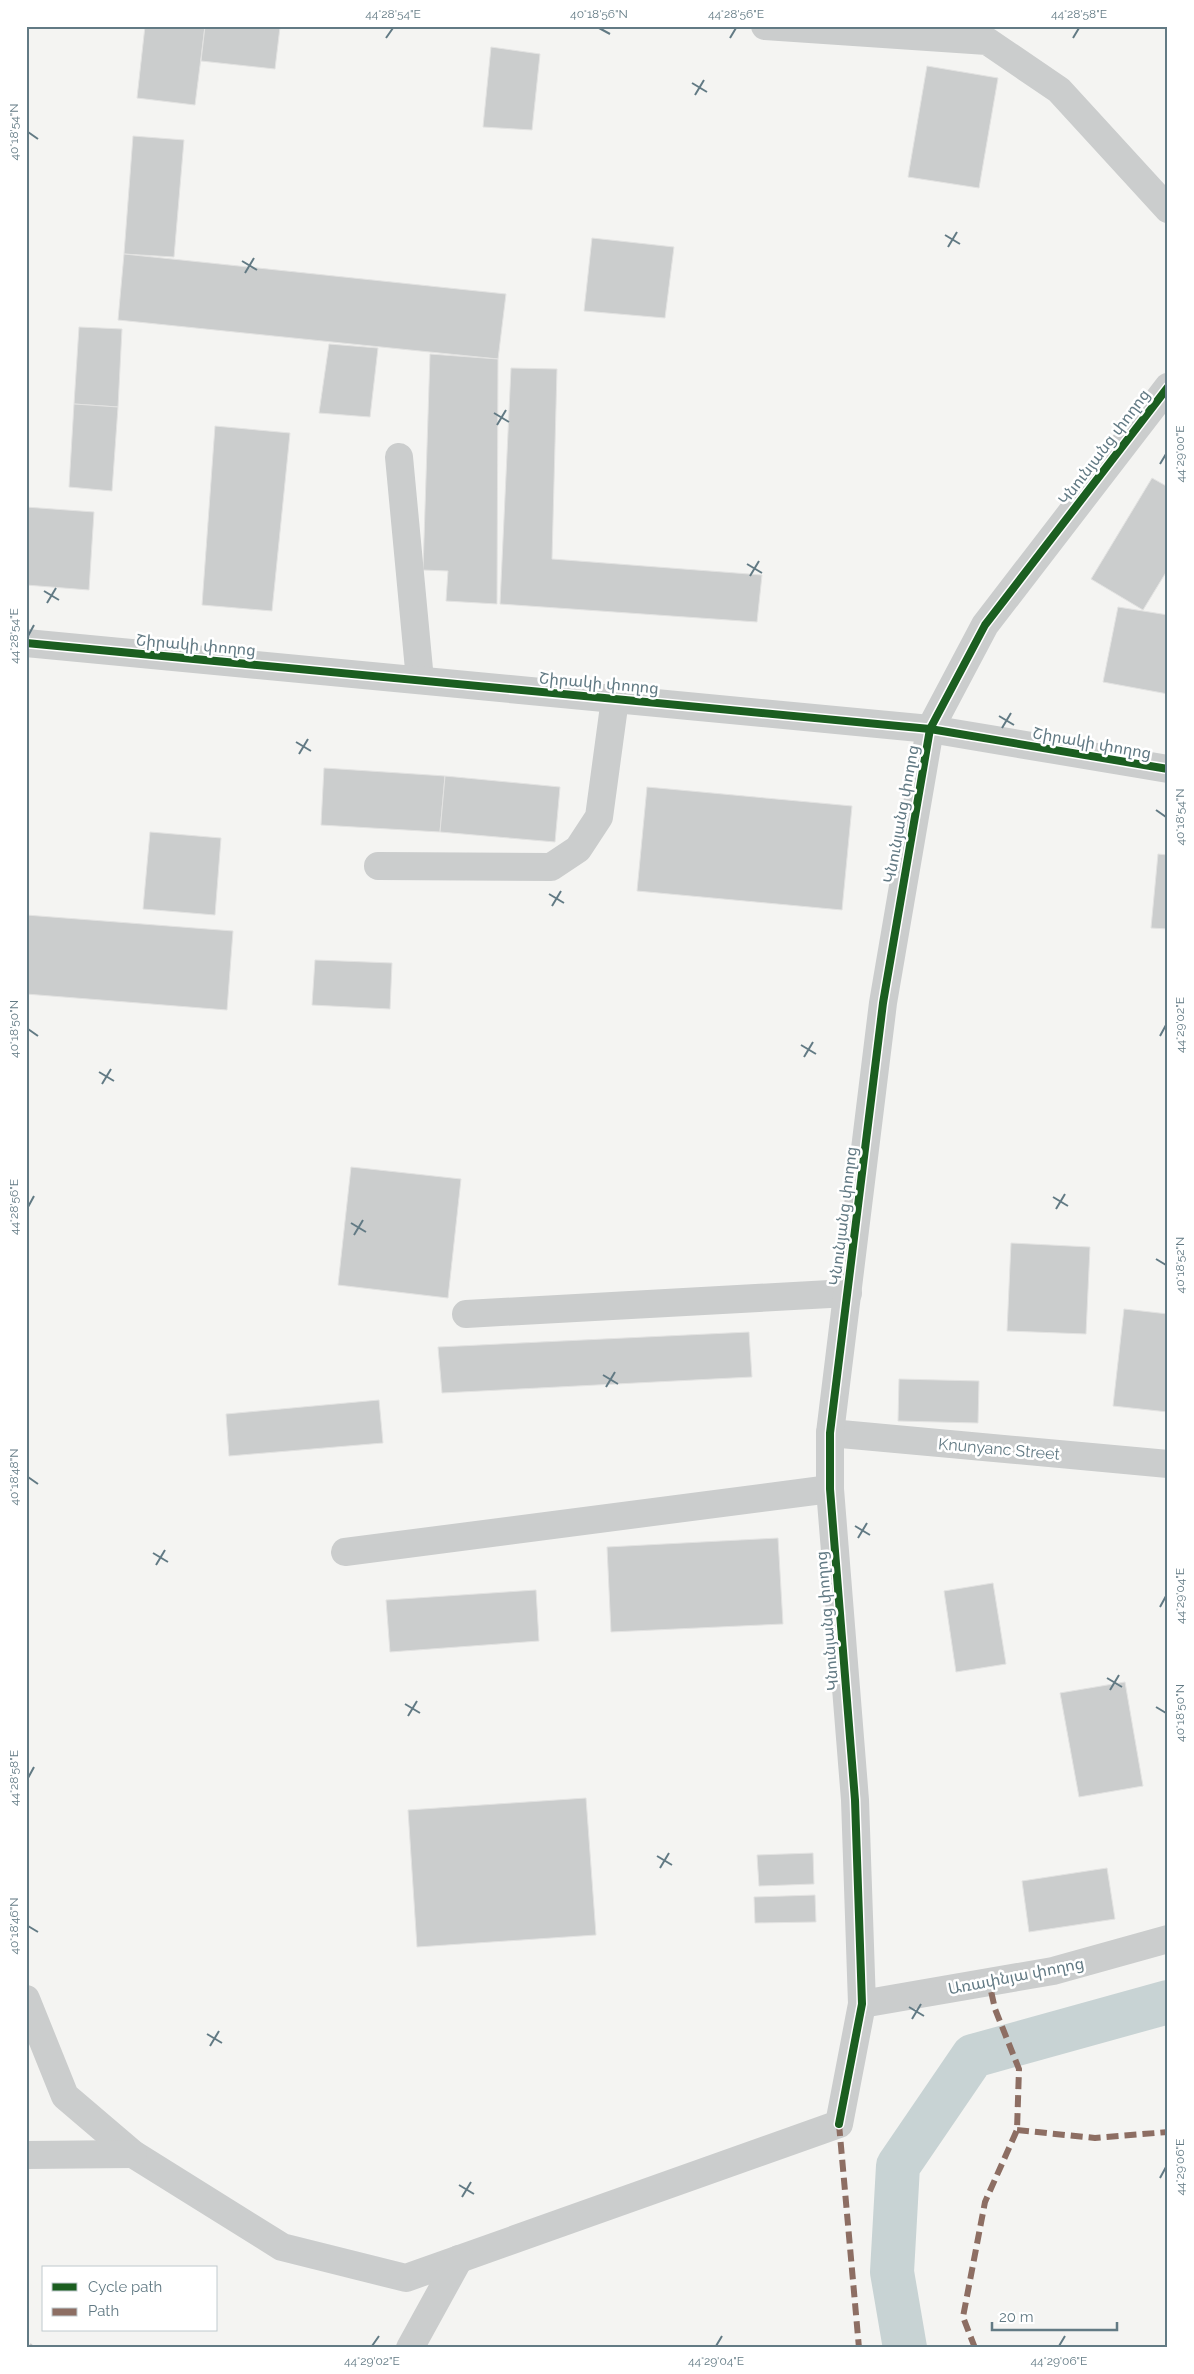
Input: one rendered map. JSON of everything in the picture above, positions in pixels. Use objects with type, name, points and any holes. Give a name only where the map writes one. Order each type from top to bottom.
[{"type":"street","points":[[765,26],[987,41],[1059,90],[1168,209]]},
{"type":"street","name":"Կնունյանց փողոց","points":[[459,2259],[839,2124],[862,2004],[855,1800],[830,1489],[830,1433],[883,1003],[930,729],[985,625],[1168,386]]},
{"type":"street","points":[[399,457],[420,680]]},
{"type":"street","name":"Շիրակի փողոց","points":[[26,642],[930,729],[1168,769]]},
{"type":"street","points":[[378,866],[551,867],[578,849],[599,817],[615,698]]},
{"type":"street","points":[[466,1314],[848,1293]]},
{"type":"street","name":"Knunyanc Street","points":[[830,1433],[1168,1464]]},
{"type":"street","points":[[344,1552],[830,1489]]},
{"type":"street","name":"Առափնյա փողոց","points":[[862,2004],[1053,1971],[1168,1939]]},
{"type":"street","points":[[26,2000],[65,2096],[133,2154],[282,2247],[406,2278],[459,2259]]},
{"type":"street","points":[[26,2155],[133,2154]]},
{"type":"street","points":[[410,2348],[459,2259]]},
{"type":"path","points":[[26,2341],[34,2348]]},
{"type":"building","points":[[145,26],[205,26],[195,105],[137,98]]},
{"type":"building","points":[[205,26],[280,27],[275,69],[201,61]]},
{"type":"building","points":[[491,47],[540,54],[532,130],[483,127]]},
{"type":"building","points":[[927,66],[998,78],[979,188],[908,177]]},
{"type":"building","points":[[133,136],[184,140],[174,257],[124,254]]},
{"type":"building","points":[[592,238],[674,247],[665,318],[584,311]]},
{"type":"building","points":[[124,254],[506,294],[498,359],[118,320]]},
{"type":"building","points":[[79,327],[122,329],[118,407],[74,404]]},
{"type":"building","points":[[329,344],[378,348],[370,417],[319,413]]},
{"type":"building","points":[[430,354],[498,359],[497,604],[446,601],[448,571],[423,570]]},
{"type":"building","points":[[511,368],[557,369],[552,559],[762,575],[757,622],[500,604]]},
{"type":"building","points":[[74,404],[118,407],[112,491],[69,487]]},
{"type":"building","points":[[215,426],[290,433],[272,611],[202,605]]},
{"type":"building","points":[[1152,478],[1168,487],[1168,569],[1143,610],[1091,579]]},
{"type":"building","points":[[26,507],[94,512],[89,590],[26,585]]},
{"type":"building","points":[[1118,607],[1168,615],[1168,694],[1103,682]]},
{"type":"building","points":[[324,768],[445,776],[440,832],[321,825]]},
{"type":"building","points":[[445,776],[560,787],[555,842],[440,832]]},
{"type":"building","points":[[647,787],[852,806],[842,910],[637,891]]},
{"type":"building","points":[[150,832],[221,838],[215,915],[143,909]]},
{"type":"building","points":[[1158,854],[1168,855],[1168,929],[1151,928]]},
{"type":"building","points":[[26,915],[233,931],[227,1010],[26,994]]},
{"type":"building","points":[[315,960],[392,963],[390,1009],[312,1005]]},
{"type":"building","points":[[351,1167],[461,1179],[448,1298],[338,1285]]},
{"type":"building","points":[[1011,1243],[1090,1247],[1086,1334],[1007,1331]]},
{"type":"building","points":[[1124,1309],[1168,1314],[1168,1412],[1113,1406]]},
{"type":"building","points":[[749,1332],[752,1377],[442,1393],[438,1347]]},
{"type":"building","points":[[899,1379],[979,1381],[978,1423],[898,1421]]},
{"type":"building","points":[[379,1400],[383,1443],[229,1456],[226,1414]]},
{"type":"building","points":[[778,1538],[783,1624],[611,1632],[607,1547]]},
{"type":"building","points":[[993,1583],[1006,1664],[956,1672],[944,1591]]},
{"type":"building","points":[[536,1590],[539,1641],[390,1652],[386,1600]]},
{"type":"building","points":[[1125,1682],[1143,1786],[1079,1797],[1060,1693]]},
{"type":"building","points":[[586,1798],[596,1935],[417,1947],[408,1810]]},
{"type":"building","points":[[813,1853],[814,1884],[759,1886],[757,1855]]},
{"type":"building","points":[[1107,1868],[1115,1919],[1029,1932],[1022,1881]]},
{"type":"building","points":[[815,1895],[816,1922],[755,1923],[754,1897]]},
{"type":"waterway","points":[[905,2348],[892,2272],[898,2166],[973,2056],[1168,2002]]},
{"type":"marked path","points":[[975,2348],[963,2317],[985,2202],[1017,2130],[1019,2069],[995,2009],[989,1982]]},
{"type":"marked path","points":[[839,2124],[859,2348]]},
{"type":"marked path","points":[[1017,2130],[1095,2138],[1168,2132]]},
{"type":"cycle path","points":[[839,2124],[862,2004],[855,1800],[830,1489],[830,1433],[883,1003],[930,729],[985,625],[1168,387]]},
{"type":"cycle path","points":[[26,643],[930,729],[1168,769]]}]
